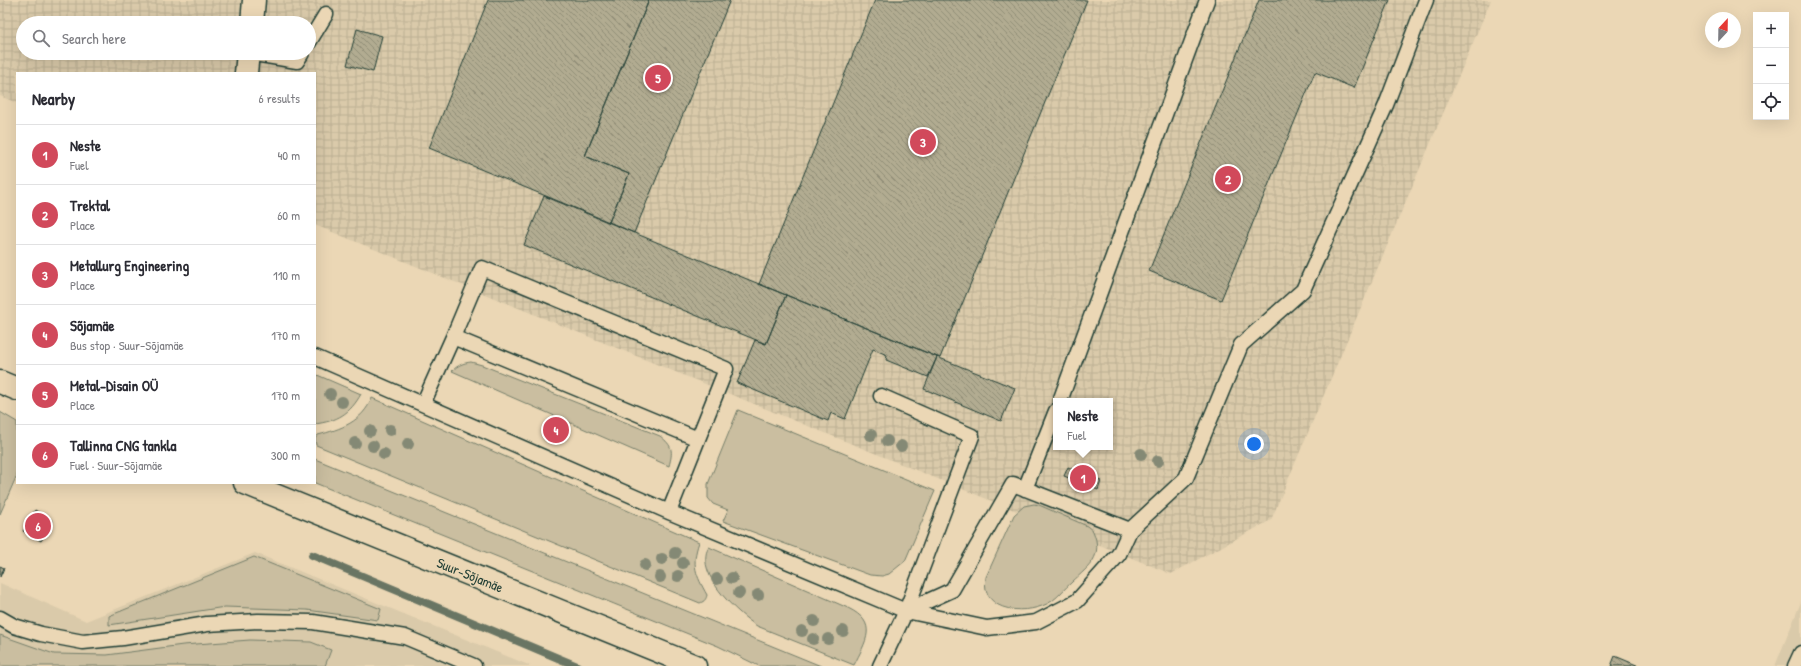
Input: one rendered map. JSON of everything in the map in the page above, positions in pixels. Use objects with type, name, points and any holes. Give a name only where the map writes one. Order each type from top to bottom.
[{"type":"main road","points":[[253,16],[254,0]]},
{"type":"main road","points":[[246,72],[247,60]]},
{"type":"main road","points":[[0,382],[16,389]]},
{"type":"main road","name":"Suur-Sõjamäe","points":[[247,484],[695,666]]},
{"type":"lane","points":[[1061,398],[1207,0]]},
{"type":"lane","points":[[316,357],[669,512],[906,612],[987,628],[1036,622],[1077,601],[1119,554],[1130,530],[1186,478],[1241,345],[1303,290],[1386,105],[1426,0]]},
{"type":"lane","points":[[316,30],[326,14]]},
{"type":"lane","points":[[286,60],[297,62],[298,60]]},
{"type":"lane","points":[[423,404],[482,268],[726,369],[669,512]]},
{"type":"lane","points":[[452,337],[698,439]]},
{"type":"lane","points":[[880,666],[906,612],[972,436],[881,396]]},
{"type":"lane","points":[[1025,489],[1053,418]]},
{"type":"lane","points":[[906,612],[952,590],[1013,484],[1130,530]]},
{"type":"lane","points":[[0,618],[14,626],[41,634],[83,642],[123,638],[207,624],[258,621],[313,622],[405,637],[474,666]]},
{"type":"lane","points":[[1795,666],[1801,653]]},
{"type":"shaded area","points":[[0,0],[1491,0],[1271,520],[1171,574],[316,225],[316,72],[16,72],[16,103],[0,96]]},
{"type":"shaded area","points":[[471,362],[482,365],[660,436],[671,449],[669,466],[452,371],[456,367]]},
{"type":"shaded area","points":[[316,374],[361,394],[352,407],[342,415],[323,423],[316,424]]},
{"type":"shaded area","points":[[372,398],[699,542],[695,557],[695,564],[700,582],[707,595],[706,599],[700,603],[316,445],[316,438],[318,435],[343,427],[357,419],[368,406]]},
{"type":"shaded area","points":[[738,410],[935,491],[905,561],[889,574],[882,576],[870,575],[723,521],[728,510],[713,504],[708,498],[708,484]]},
{"type":"shaded area","points":[[0,412],[16,421],[16,477],[0,514]]},
{"type":"shaded area","points":[[316,459],[821,666],[759,666],[718,646],[316,483]]},
{"type":"shaded area","points":[[1034,504],[1087,526],[1093,531],[1096,540],[1096,554],[1089,566],[1084,571],[1057,597],[1043,606],[1020,610],[998,605],[990,598],[986,589],[986,577],[1014,515],[1024,506]]},
{"type":"shaded area","points":[[709,547],[848,608],[858,614],[867,626],[867,633],[866,640],[854,665],[757,626],[749,621],[731,605],[715,585],[706,565],[706,555]]},
{"type":"shaded area","points":[[255,553],[531,666],[0,666],[0,583],[86,621]]},
{"type":"shaded area","points":[[254,557],[381,609],[378,620],[307,610],[225,607],[109,625],[109,616]]},
{"type":"shaded area","points":[[1801,602],[1801,666],[1775,666]]},
{"type":"shaded area","points":[[0,635],[54,654],[107,655],[183,645],[250,640],[311,642],[331,650],[325,666],[0,666]]},
{"type":"building","points":[[488,0],[649,0],[585,156],[629,174],[609,222],[429,148]]},
{"type":"building","points":[[649,0],[730,0],[634,233],[609,222],[629,174],[585,156]]},
{"type":"building","points":[[875,0],[1087,0],[940,358],[759,284]]},
{"type":"building","points":[[1259,0],[1390,0],[1354,88],[1315,72],[1221,300],[1149,271]]},
{"type":"building","points":[[357,29],[382,36],[373,72],[347,65]]},
{"type":"building","points":[[544,196],[786,295],[766,344],[524,245]]},
{"type":"building","points":[[786,295],[937,357],[928,377],[886,360],[887,355],[873,349],[845,419],[831,413],[828,421],[737,383],[755,340],[766,344]]},
{"type":"building","points":[[937,357],[1015,388],[1001,421],[924,389]]},
{"type":"building","points":[[1068,467],[1101,481],[1098,490],[1064,476]]},
{"type":"building","points":[[35,510],[53,521],[41,541],[23,531]]},
{"type":"building","points":[[0,566],[4,568],[0,577]]},
{"type":"building","points":[[1615,656],[1639,666],[1611,666]]},
{"type":"waterway","points":[[312,555],[577,666]]},
{"type":"place","name":"Metal-Disain OÜ","points":[[658,78]]},
{"type":"place","name":"Metallurg Engineering","points":[[923,142]]},
{"type":"place","name":"Trektal","points":[[1228,179]]},
{"type":"place","name":"Sõjamäe","points":[[556,430]]},
{"type":"place","name":"Neste","points":[[1083,478]]},
{"type":"place","name":"Tallinna CNG tankla","points":[[38,526]]}]
